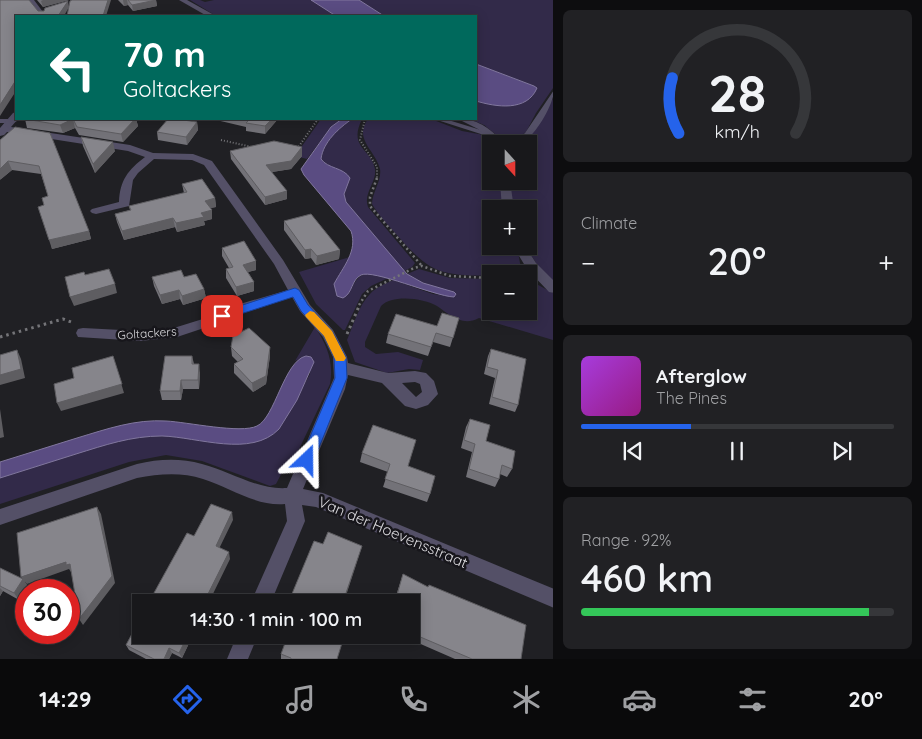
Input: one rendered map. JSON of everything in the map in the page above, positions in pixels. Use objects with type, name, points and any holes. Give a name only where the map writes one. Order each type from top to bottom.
[{"type":"street","points":[[31,0],[43,13]]},
{"type":"street","points":[[182,0],[210,15]]},
{"type":"street","points":[[466,120],[474,123],[490,134]]},
{"type":"street","points":[[7,124],[130,148],[152,156],[192,157],[208,162],[279,263],[304,308],[323,327],[334,343],[340,357],[341,378],[292,495],[296,521],[264,594]]},
{"type":"street","points":[[96,211],[125,204],[128,175],[152,156]]},
{"type":"street","points":[[524,255],[531,266],[553,289]]},
{"type":"street","name":"Goltackers","points":[[83,334],[140,336],[177,332],[244,307],[295,292]]},
{"type":"street","points":[[341,368],[362,371],[389,379]]},
{"type":"street","name":"Van der Hoevensstraat","points":[[0,517],[156,467],[179,467],[202,471],[272,497],[292,495],[317,500],[553,599]]},
{"type":"street","points":[[238,659],[244,644]]},
{"type":"lane","points":[[527,135],[553,92]]},
{"type":"lane","points":[[441,120],[490,134]]},
{"type":"path","points":[[292,156],[317,120]]},
{"type":"path","points":[[365,120],[360,140],[375,164],[378,173],[370,195],[370,206],[422,266],[450,276],[482,278]]},
{"type":"path","points":[[221,140],[256,148]]},
{"type":"path","points":[[334,343],[346,335],[365,294],[381,284],[422,266]]},
{"type":"path","points":[[0,337],[62,319],[75,323],[83,334]]},
{"type":"shaded area","points":[[190,0],[205,2],[214,0],[311,0],[334,15],[214,15]]},
{"type":"shaded area","points":[[311,0],[359,0],[382,15],[334,15]]},
{"type":"shaded area","points":[[359,0],[553,0],[553,88],[526,132],[522,135],[496,135],[484,125],[472,120],[477,120],[477,101],[499,105],[514,104],[528,99],[534,94],[534,86],[477,64],[477,15],[382,15]]},
{"type":"shaded area","points":[[477,64],[537,88],[532,96],[519,104],[510,106],[477,101]]},
{"type":"shaded area","points":[[553,99],[553,283],[540,269],[531,255],[537,255],[537,200],[512,200],[510,190],[538,190],[538,135],[531,135]]},
{"type":"shaded area","points":[[320,120],[341,120],[331,127],[307,159],[295,156]]},
{"type":"shaded area","points":[[341,120],[351,120],[328,141],[321,159],[328,165],[347,174],[350,178],[344,194],[346,202],[407,274],[423,283],[454,292],[456,294],[454,297],[368,274],[358,277],[346,296],[343,298],[337,296],[334,284],[351,252],[353,238],[351,231],[301,169],[331,127]]},
{"type":"shaded area","points":[[351,120],[362,120],[358,129],[359,142],[373,162],[375,169],[374,178],[367,197],[368,207],[415,263],[412,267],[404,271],[346,202],[344,193],[330,167],[321,159],[328,141]]},
{"type":"shaded area","points":[[367,120],[434,120],[462,131],[484,135],[482,135],[482,190],[502,190],[504,200],[482,200],[482,255],[518,255],[521,265],[482,265],[482,276],[459,275],[437,270],[418,257],[383,220],[372,204],[380,169],[364,139],[363,133]]},
{"type":"shaded area","points":[[350,257],[334,284],[349,293],[356,280],[364,274],[369,273],[388,278],[371,286],[362,294],[345,330],[343,330],[316,304],[299,272]]},
{"type":"shaded area","points":[[419,269],[450,278],[482,279],[482,319],[462,321],[431,303],[416,299],[408,298],[386,302],[381,306],[365,342],[365,347],[376,354],[398,352],[423,360],[420,370],[409,369],[387,373],[355,362],[347,340],[363,304],[370,294],[378,288],[393,280],[433,294],[454,297],[456,294],[423,283],[407,274]]},
{"type":"shaded area","points":[[537,284],[553,293],[553,340],[486,320],[537,320]]},
{"type":"shaded area","points":[[315,327],[323,340],[330,361],[330,384],[293,462],[288,461],[276,484],[270,486],[202,461],[166,455],[129,462],[0,504],[0,478],[126,438],[166,436],[250,444],[279,429],[310,374],[311,357],[306,356],[295,361]]},
{"type":"shaded area","points":[[306,356],[311,357],[314,362],[297,400],[279,429],[267,438],[239,444],[224,444],[162,436],[129,439],[0,478],[0,462],[121,425],[166,421],[239,429],[257,426],[269,412],[292,368],[298,360]]},
{"type":"building","points":[[0,0],[29,0],[38,11],[44,11],[45,8],[68,1],[59,15],[15,15],[15,82],[0,105]]},
{"type":"building","points":[[108,0],[103,15],[67,15],[70,1]]},
{"type":"building","points":[[128,0],[156,0],[132,5]]},
{"type":"building","points":[[31,120],[71,120],[60,125]]},
{"type":"building","points":[[74,120],[134,120],[121,134],[77,127]]},
{"type":"building","points":[[167,120],[197,122],[186,137],[157,132]]},
{"type":"building","points":[[249,120],[271,120],[265,126],[246,123]]},
{"type":"building","points":[[15,127],[50,133],[89,231],[49,240],[38,207],[44,205],[42,198],[48,196],[39,166],[8,161],[0,169],[0,140]]},
{"type":"building","points":[[81,137],[113,142],[93,164]]},
{"type":"building","points":[[274,141],[302,147],[291,161],[266,165],[287,191],[265,197],[230,151]]},
{"type":"building","points":[[202,179],[215,198],[205,201],[212,210],[201,213],[204,217],[176,223],[173,218],[122,231],[115,214],[131,210],[129,206],[187,192],[182,184]]},
{"type":"building","points":[[311,214],[340,250],[317,256],[311,249],[305,250],[284,221]]},
{"type":"building","points":[[244,241],[256,261],[243,265],[254,282],[236,287],[226,269],[233,267],[222,248]]},
{"type":"building","points":[[109,269],[115,284],[70,297],[65,277],[84,272],[85,275]]},
{"type":"building","points":[[181,270],[184,277],[196,274],[204,289],[182,296],[179,290],[160,295],[152,277]]},
{"type":"building","points":[[442,313],[459,318],[453,338],[436,333],[431,347],[388,334],[396,314],[437,326]]},
{"type":"building","points":[[249,328],[270,347],[266,376],[252,383],[234,364],[243,359],[231,347],[233,336]]},
{"type":"building","points":[[491,349],[526,359],[518,405],[492,397],[498,370],[487,367]]},
{"type":"building","points":[[17,350],[21,369],[0,375],[0,355]]},
{"type":"building","points":[[113,356],[122,384],[57,403],[54,384],[74,378],[72,368]]},
{"type":"building","points":[[165,356],[192,356],[192,364],[199,364],[198,380],[181,380],[180,391],[160,391]]},
{"type":"building","points":[[470,419],[490,425],[486,441],[515,451],[512,469],[502,465],[499,479],[469,469],[475,444],[464,440]]},
{"type":"building","points":[[373,425],[416,440],[408,466],[435,476],[430,494],[385,479],[390,464],[362,453]]},
{"type":"building","points":[[211,504],[232,512],[216,546],[229,552],[208,594],[153,594],[187,533],[194,536]]},
{"type":"building","points":[[97,507],[112,576],[80,618],[80,579],[72,579],[70,564],[66,565],[66,562],[21,577],[17,533]]},
{"type":"building","points":[[328,532],[362,546],[346,594],[292,594],[314,541],[323,544]]},
{"type":"building","points":[[0,568],[23,579],[15,579],[14,593],[0,586]]},
{"type":"building","points":[[403,574],[428,587],[429,585],[526,625],[521,659],[472,659],[420,637],[420,594],[397,594]]},
{"type":"building","points":[[132,634],[132,644],[184,644],[179,653],[169,648],[164,659],[154,659],[126,645]]},
{"type":"building","points":[[285,644],[342,644],[337,659],[291,659],[281,654]]},
{"type":"slow traffic","points":[[310,315],[328,334],[340,358]]},
{"type":"route","points":[[222,316],[295,292],[304,308],[323,327],[334,343],[340,357],[341,378],[307,460]]}]
